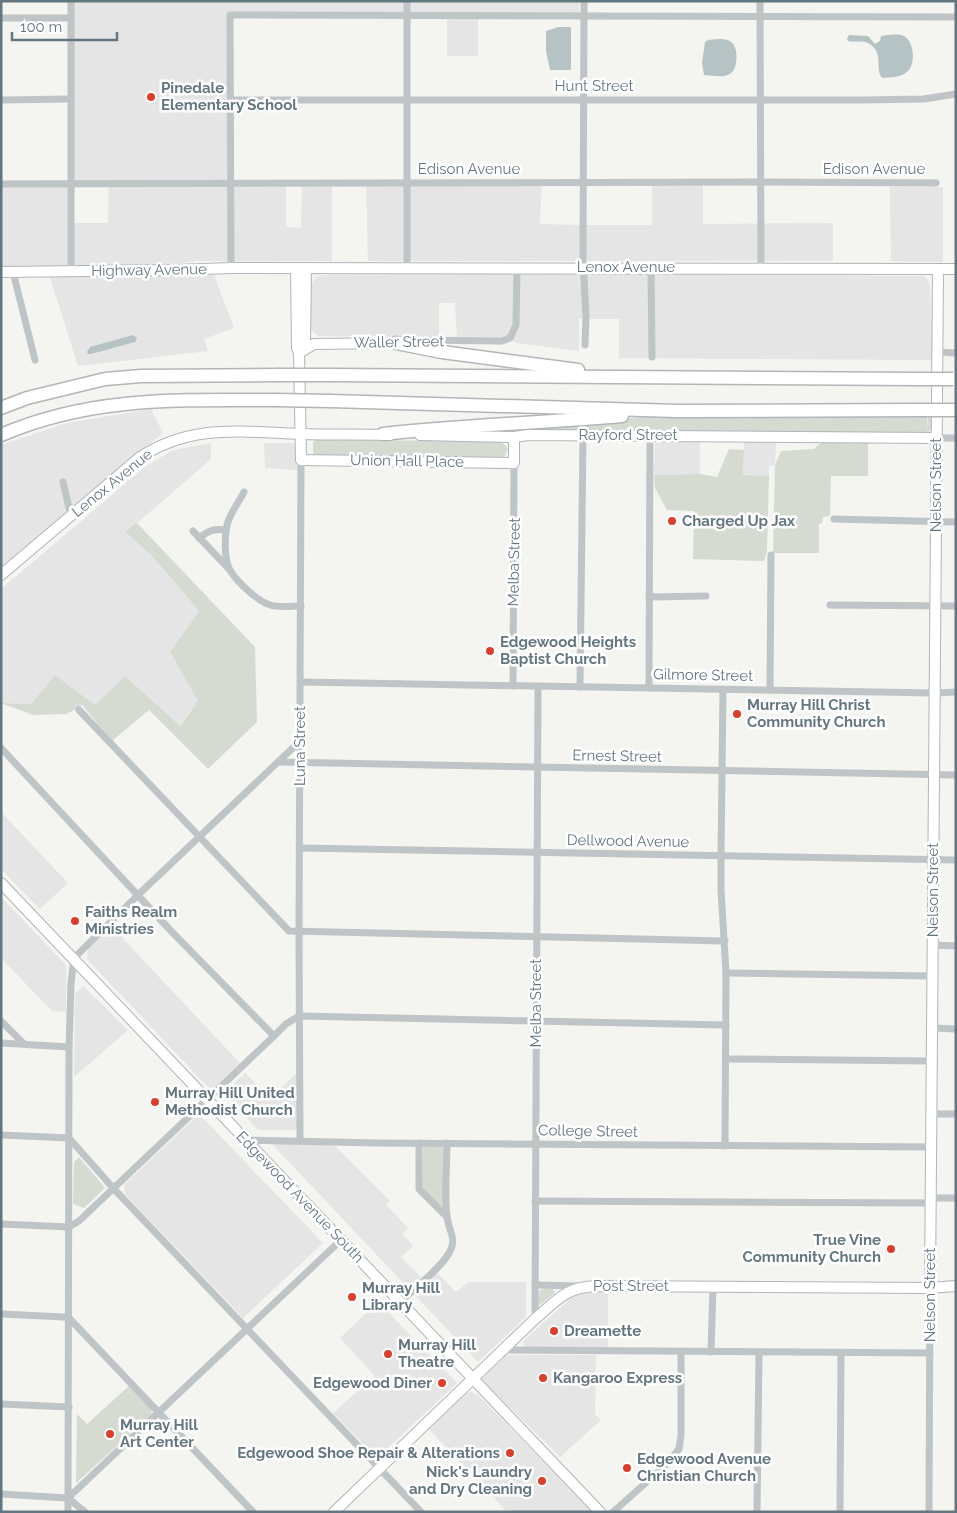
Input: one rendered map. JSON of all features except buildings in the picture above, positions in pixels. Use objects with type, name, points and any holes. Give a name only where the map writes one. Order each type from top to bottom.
[{"type":"highway","points":[[396,343],[442,352],[587,371],[701,378]]},
{"type":"highway","points":[[1,408],[27,398],[105,379],[141,376],[328,375],[954,379]]},
{"type":"highway","points":[[1,435],[59,414],[97,406],[169,400],[330,400],[676,411],[956,410]]},
{"type":"highway","points":[[383,434],[676,411]]},
{"type":"street","points":[[71,1],[71,271]]},
{"type":"street","points":[[407,1],[407,268]]},
{"type":"street","points":[[584,1],[585,345]]},
{"type":"street","points":[[760,1],[761,267]]},
{"type":"street","points":[[231,268],[230,15],[956,18]]},
{"type":"street","points":[[1,18],[70,18]]},
{"type":"street","name":"Hunt Street","points":[[231,100],[760,99],[767,101],[916,99],[956,94]]},
{"type":"street","points":[[1,100],[71,99]]},
{"type":"street","name":"Edison Avenue","points":[[1,184],[936,183]]},
{"type":"street","name":"Waller Street","points":[[299,352],[314,344],[396,343],[414,340],[502,341],[510,338],[516,324],[517,267]]},
{"type":"street","points":[[651,267],[652,356]]},
{"type":"street","name":"Lenox Avenue","points":[[301,268],[761,267],[956,269]]},
{"type":"street","name":"Highway Avenue","points":[[1,272],[301,268]]},
{"type":"street","name":"Luna Street","points":[[300,1140],[301,434],[299,352],[296,348],[301,268]]},
{"type":"street","name":"Nelson Street","points":[[930,1512],[930,1148],[938,269]]},
{"type":"street","points":[[13,272],[35,360]]},
{"type":"street","points":[[937,352],[956,353]]},
{"type":"street","name":"Lenox Avenue","points":[[1,575],[139,458],[153,449],[175,439],[202,433],[279,432],[301,434]]},
{"type":"street","name":"Rayford Street","points":[[301,434],[514,437],[528,435],[650,435],[956,438]]},
{"type":"street","points":[[580,687],[583,435]]},
{"type":"street","points":[[649,688],[650,435]]},
{"type":"street","name":"Melba Street","points":[[513,686],[514,437]]},
{"type":"street","name":"Union Hall Place","points":[[301,460],[514,462]]},
{"type":"street","points":[[63,482],[71,516]]},
{"type":"street","points":[[230,570],[227,562],[226,530],[229,519],[244,492]]},
{"type":"street","points":[[834,519],[956,522]]},
{"type":"street","points":[[199,538],[210,530],[226,530]]},
{"type":"street","points":[[193,531],[254,597],[262,602],[280,606],[301,606]]},
{"type":"street","points":[[770,690],[771,555]]},
{"type":"street","points":[[649,597],[706,596]]},
{"type":"street","points":[[830,605],[956,606]]},
{"type":"street","name":"Gilmore Street","points":[[301,682],[723,690],[956,692]]},
{"type":"street","name":"Melba Street","points":[[535,1319],[538,687]]},
{"type":"street","points":[[723,690],[721,889],[726,973],[725,1146]]},
{"type":"street","points":[[79,710],[289,931],[724,941]]},
{"type":"street","points":[[68,1512],[69,1047],[71,983],[74,958],[300,741]]},
{"type":"street","points":[[1,748],[138,895],[274,1036]]},
{"type":"street","name":"Ernest Street","points":[[278,762],[721,772],[956,775]]},
{"type":"street","name":"Dellwood Avenue","points":[[300,848],[956,860]]},
{"type":"street","name":"Edgewood Avenue South","points":[[1,883],[600,1512]]},
{"type":"street","points":[[932,945],[956,946]]},
{"type":"street","points":[[726,973],[932,976]]},
{"type":"street","points":[[1,1224],[69,1227],[79,1221],[286,1024],[299,1016],[726,1025]]},
{"type":"street","points":[[1,1021],[24,1044]]},
{"type":"street","points":[[932,1028],[956,1029]]},
{"type":"street","points":[[1,1043],[69,1047]]},
{"type":"street","points":[[726,1059],[931,1061]]},
{"type":"street","points":[[931,1114],[956,1114]]},
{"type":"street","points":[[1,1135],[69,1138],[114,1189],[422,1512]]},
{"type":"street","name":"College Street","points":[[245,1140],[930,1148]]},
{"type":"street","points":[[419,1143],[419,1189],[447,1217]]},
{"type":"street","points":[[400,1302],[441,1264],[450,1253],[453,1239],[447,1217],[447,1143]]},
{"type":"street","points":[[535,1201],[931,1200],[956,1198]]},
{"type":"street","points":[[68,1498],[340,1240]]},
{"type":"street","points":[[535,1285],[583,1286]]},
{"type":"street","name":"Post Street","points":[[334,1512],[502,1350],[569,1291],[583,1286],[930,1288],[956,1286]]},
{"type":"street","points":[[711,1352],[713,1286]]},
{"type":"street","points":[[1,1314],[69,1318],[254,1512]]},
{"type":"street","points":[[502,1350],[930,1354]]},
{"type":"street","points":[[613,1512],[677,1453],[682,1435],[681,1352]]},
{"type":"street","points":[[758,1512],[759,1353]]},
{"type":"street","points":[[840,1512],[841,1353]]},
{"type":"street","points":[[1,1404],[69,1407]]},
{"type":"street","points":[[1,1494],[68,1498],[85,1512]]},
{"type":"shaded area","points":[[74,1],[579,1],[579,15],[478,14],[478,56],[447,56],[447,14],[227,13],[227,180],[286,180],[286,227],[301,228],[302,180],[332,180],[332,261],[197,261],[148,266],[1,268],[1,181],[74,180]],"holes":[[[74,181],[109,181],[108,223],[74,223]]]},
{"type":"shaded area","points":[[558,27],[571,27],[571,70],[550,70],[546,51],[546,31]]},
{"type":"shaded area","points":[[895,34],[904,36],[912,47],[913,58],[911,68],[902,75],[882,78],[878,55],[873,47],[866,42],[848,41],[849,35],[868,36],[875,44],[880,41],[881,36]]},
{"type":"shaded area","points":[[718,39],[728,40],[735,47],[735,67],[731,73],[725,76],[704,75],[702,63],[705,42]]},
{"type":"shaded area","points":[[366,180],[542,180],[540,224],[652,225],[652,180],[703,180],[703,224],[833,223],[833,261],[368,261]]},
{"type":"shaded area","points":[[890,187],[943,187],[943,262],[891,261]]},
{"type":"shaded area","points":[[49,274],[214,275],[234,328],[204,339],[208,351],[78,366]]},
{"type":"shaded area","points":[[324,275],[923,276],[928,280],[930,286],[933,360],[619,358],[619,319],[579,319],[579,351],[517,343],[505,338],[457,337],[455,303],[439,303],[439,337],[318,336],[310,329],[310,288],[316,277]]},
{"type":"shaded area","points":[[133,335],[137,338],[135,342],[91,354],[87,352],[90,347]]},
{"type":"shaded area","points":[[151,409],[163,433],[1,567],[1,445],[67,423]]},
{"type":"shaded area","points":[[927,413],[927,431],[928,413],[933,413],[933,427],[926,434],[534,431],[511,434],[473,430],[685,414]]},
{"type":"shaded area","points":[[317,440],[499,441],[508,449],[505,456],[501,458],[317,456],[313,453],[313,442]]},
{"type":"shaded area","points":[[661,440],[700,440],[700,474],[654,475],[655,444]]},
{"type":"shaded area","points":[[744,440],[776,441],[775,465],[769,466],[769,476],[743,475]]},
{"type":"shaded area","points":[[823,441],[868,441],[868,476],[831,476],[830,516],[823,517],[822,523],[819,524],[819,553],[773,553],[775,465],[781,451],[814,449]]},
{"type":"shaded area","points":[[211,443],[211,459],[126,531],[153,557],[199,611],[170,652],[198,701],[179,726],[125,676],[95,705],[55,675],[31,704],[1,703],[1,589],[145,467],[173,450]]},
{"type":"shaded area","points":[[264,443],[293,443],[297,450],[298,470],[265,468]]},
{"type":"shaded area","points":[[729,449],[744,450],[743,475],[769,476],[767,551],[764,561],[693,559],[694,511],[667,510],[655,488],[654,475],[700,474],[717,477]]},
{"type":"shaded area","points":[[137,523],[255,647],[257,722],[208,769],[149,710],[112,741],[82,705],[67,714],[33,715],[1,703],[31,704],[55,675],[95,705],[125,676],[180,726],[198,701],[170,652],[199,611],[153,557],[125,531]]},
{"type":"shaded area","points":[[1,812],[68,883],[40,909],[1,869]]},
{"type":"shaded area","points":[[1,897],[64,963],[66,967],[66,1012],[52,1011],[1,958]]},
{"type":"shaded area","points":[[111,926],[240,1063],[212,1088],[208,1087],[87,959],[88,949]]},
{"type":"shaded area","points":[[83,986],[128,1030],[74,1077],[75,994]]},
{"type":"shaded area","points":[[298,1072],[297,1130],[258,1130],[224,1093],[245,1073],[270,1098]]},
{"type":"shaded area","points":[[199,1114],[323,1243],[243,1318],[125,1194],[124,1185]]},
{"type":"shaded area","points":[[272,1144],[333,1144],[390,1201],[386,1205],[408,1228],[402,1234],[413,1246],[401,1257],[421,1277],[409,1289]]},
{"type":"shaded area","points":[[423,1147],[444,1147],[443,1209],[422,1190]]},
{"type":"shaded area","points":[[79,1157],[105,1188],[84,1208],[73,1204],[74,1162]]},
{"type":"shaded area","points":[[437,1273],[456,1292],[469,1282],[526,1282],[526,1317],[478,1362],[414,1294]]},
{"type":"shaded area","points":[[553,1289],[555,1293],[540,1305],[538,1303],[539,1291]]},
{"type":"shaded area","points":[[578,1292],[608,1292],[608,1348],[525,1348],[523,1341]]},
{"type":"shaded area","points":[[378,1302],[457,1383],[377,1458],[333,1413],[375,1376],[340,1338]]},
{"type":"shaded area","points":[[503,1355],[596,1355],[595,1414],[601,1420],[560,1457],[481,1379]]},
{"type":"shaded area","points":[[129,1386],[152,1409],[151,1415],[76,1483],[77,1414],[87,1424]]},
{"type":"shaded area","points":[[471,1392],[478,1395],[593,1512],[507,1512],[429,1429],[465,1394]]},
{"type":"place","name":"Pinedale Elementary School","points":[[151,97]]},
{"type":"place","name":"Charged Up Jax","points":[[672,521]]},
{"type":"place","name":"Edgewood Heights Baptist Church","points":[[490,651]]},
{"type":"place","name":"Murray Hill Christ Community Church","points":[[737,714]]},
{"type":"place","name":"Faiths Realm Ministries","points":[[75,921]]},
{"type":"place","name":"Murray Hill United Methodist Church","points":[[155,1102]]},
{"type":"place","name":"True Vine Community Church","points":[[891,1249]]},
{"type":"place","name":"Murray Hill Library","points":[[352,1297]]},
{"type":"place","name":"Dreamette","points":[[554,1331]]},
{"type":"place","name":"Murray Hill Theatre","points":[[388,1354]]},
{"type":"place","name":"Kangaroo Express","points":[[543,1378]]},
{"type":"place","name":"Edgewood Diner","points":[[442,1383]]},
{"type":"place","name":"Murray Hill Art Center","points":[[110,1434]]},
{"type":"place","name":"Edgewood Shoe Repair & Alterations","points":[[510,1453]]},
{"type":"place","name":"Edgewood Avenue Christian Church","points":[[627,1468]]},
{"type":"place","name":"Nick's Laundry and Dry Cleaning","points":[[542,1481]]}]
